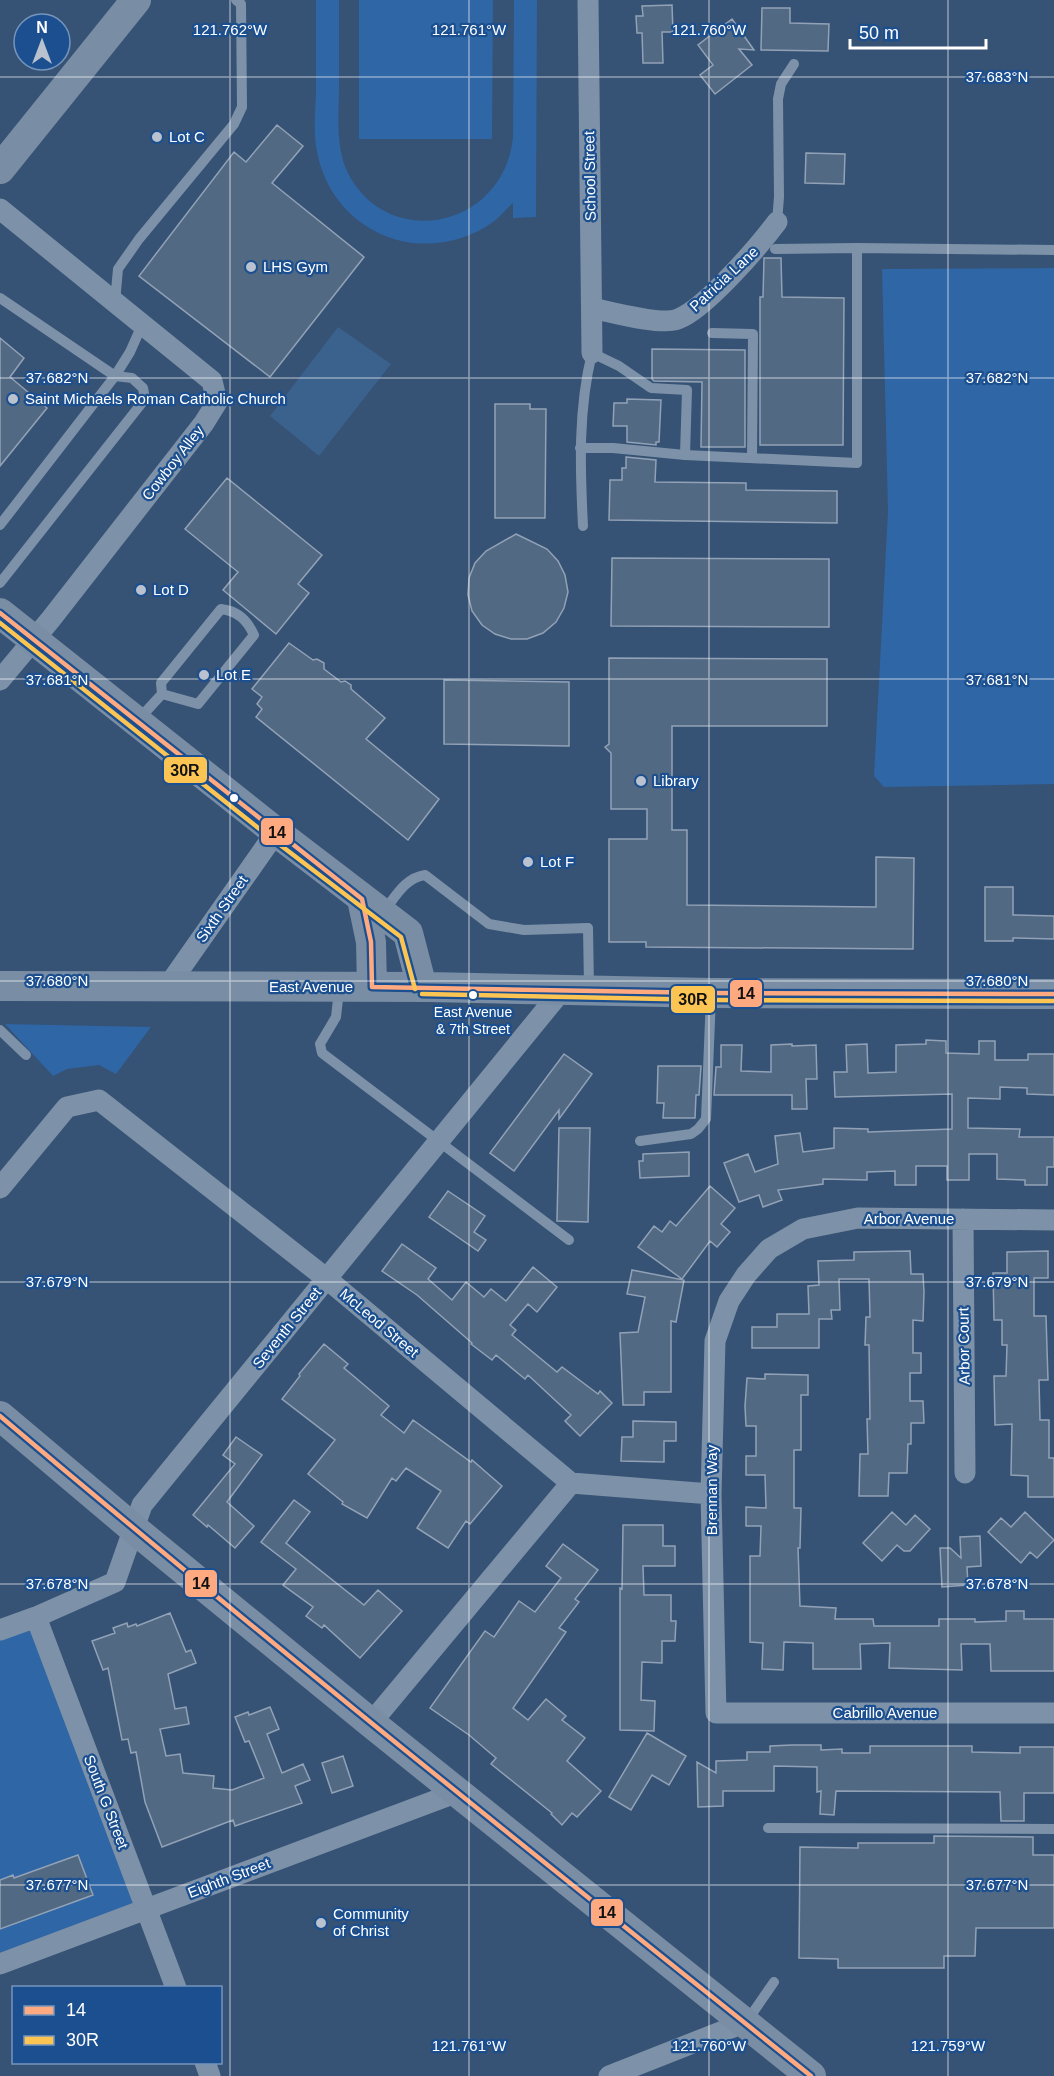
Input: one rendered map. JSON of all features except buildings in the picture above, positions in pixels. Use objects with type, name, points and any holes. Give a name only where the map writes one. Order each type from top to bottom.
[{"type":"main road","points":[[0,169],[136,0]]},
{"type":"main road","points":[[0,613],[276,832],[408,933],[422,987]]},
{"type":"main road","points":[[372,906],[372,987]]},
{"type":"main road","name":"East Avenue","points":[[0,986],[422,987],[711,993],[1054,994]]},
{"type":"main road","points":[[0,1416],[371,1724],[811,2076]]},
{"type":"street","name":"School Street","points":[[588,0],[591,353]]},
{"type":"street","name":"Cowboy Alley","points":[[0,209],[212,381],[217,402],[204,423],[33,641]]},
{"type":"street","name":"Patricia Lane","points":[[591,308],[654,320],[678,320],[701,305],[759,246],[777,222]]},
{"type":"street","points":[[0,680],[33,641]]},
{"type":"street","name":"Sixth Street","points":[[168,986],[276,832]]},
{"type":"street","name":"Seventh Street","points":[[0,1630],[36,1617],[115,1582],[142,1505],[439,1141],[575,990]]},
{"type":"street","name":"McLeod Street","points":[[0,1188],[67,1107],[99,1100],[327,1279],[571,1483]]},
{"type":"street","name":"Arbor Avenue","points":[[746,1275],[769,1249],[803,1229],[858,1218],[1054,1220]]},
{"type":"street","name":"Arbor Court","points":[[963,1219],[965,1473]]},
{"type":"street","name":"Brennan Way","points":[[716,1713],[711,1494],[715,1341],[729,1301],[746,1275]]},
{"type":"street","points":[[371,1724],[571,1483],[711,1494]]},
{"type":"street","name":"South G Street","points":[[36,1617],[175,1986]]},
{"type":"street","name":"Cabrillo Avenue","points":[[716,1713],[1054,1713]]},
{"type":"street","name":"Eighth Street","points":[[0,1964],[458,1792]]},
{"type":"street","points":[[609,2076],[746,2022]]},
{"type":"lane","points":[[115,303],[118,268],[234,124],[242,107],[241,4],[236,0]]},
{"type":"lane","points":[[777,222],[778,99],[781,84],[794,64]]},
{"type":"lane","points":[[580,448],[857,463],[857,248]]},
{"type":"lane","points":[[775,249],[1054,250]]},
{"type":"lane","points":[[0,298],[115,376],[132,378],[143,388],[145,399],[0,582]]},
{"type":"lane","points":[[0,525],[115,376],[130,352],[142,325]]},
{"type":"lane","points":[[712,333],[753,334],[752,458]]},
{"type":"lane","points":[[583,526],[580,448],[584,383],[591,353],[619,366],[651,388],[687,390],[685,454]]},
{"type":"lane","points":[[136,722],[162,694],[161,683],[221,609],[232,610],[248,622],[254,635],[198,704],[162,694]]},
{"type":"lane","points":[[372,906],[414,877],[425,875],[489,924],[524,930],[588,928],[575,990]]},
{"type":"lane","points":[[339,987],[336,1017],[320,1044],[322,1053],[568,1240]]},
{"type":"lane","points":[[640,1140],[691,1134],[706,1119],[711,993]]},
{"type":"lane","points":[[0,1030],[26,1055]]},
{"type":"lane","points":[[768,1828],[1054,1828]]},
{"type":"lane","points":[[746,2022],[774,1982]]},
{"type":"shaded area","points":[[316,0],[339,0],[339,131],[341,153],[348,173],[366,198],[389,214],[415,220],[442,219],[467,209],[489,192],[505,168],[513,137],[514,0],[537,0],[536,217],[513,218],[513,203],[493,222],[474,233],[452,241],[429,244],[406,242],[389,237],[358,221],[335,196],[326,180],[316,146]]},
{"type":"shaded area","points":[[359,0],[493,0],[492,139],[359,139]]},
{"type":"shaded area","points":[[1054,268],[1054,784],[884,787],[874,776],[888,511],[882,269]]},
{"type":"shaded area","points":[[338,327],[391,364],[319,456],[270,416]]},
{"type":"shaded area","points":[[5,1024],[151,1027],[116,1074],[99,1065],[67,1069],[53,1076]]},
{"type":"shaded area","points":[[36,1617],[146,1909],[0,1964],[0,1630]]},
{"type":"transit line","name":"14","points":[[0,613],[362,899],[371,942],[372,987],[711,993],[1054,994]]},
{"type":"transit line","name":"30R","points":[[0,623],[271,838],[401,937],[415,989]]},
{"type":"transit line","name":"30R","points":[[422,994],[711,1000],[1054,1001]]},
{"type":"transit line","name":"14","points":[[0,1416],[302,1666],[811,2076]]},
{"type":"place","name":"Lot C","points":[[157,137]]},
{"type":"place","name":"LHS Gym","points":[[251,267]]},
{"type":"place","name":"Saint Michaels Roman Catholic Church","points":[[13,399]]},
{"type":"place","name":"Lot D","points":[[141,590]]},
{"type":"place","name":"Lot E","points":[[204,675]]},
{"type":"place","name":"Library","points":[[641,781]]},
{"type":"place","name":"Lot F","points":[[528,862]]},
{"type":"place","name":"East Avenue & 7th Street","points":[[473,995]]},
{"type":"place","name":"Community of Christ","points":[[321,1923]]}]
